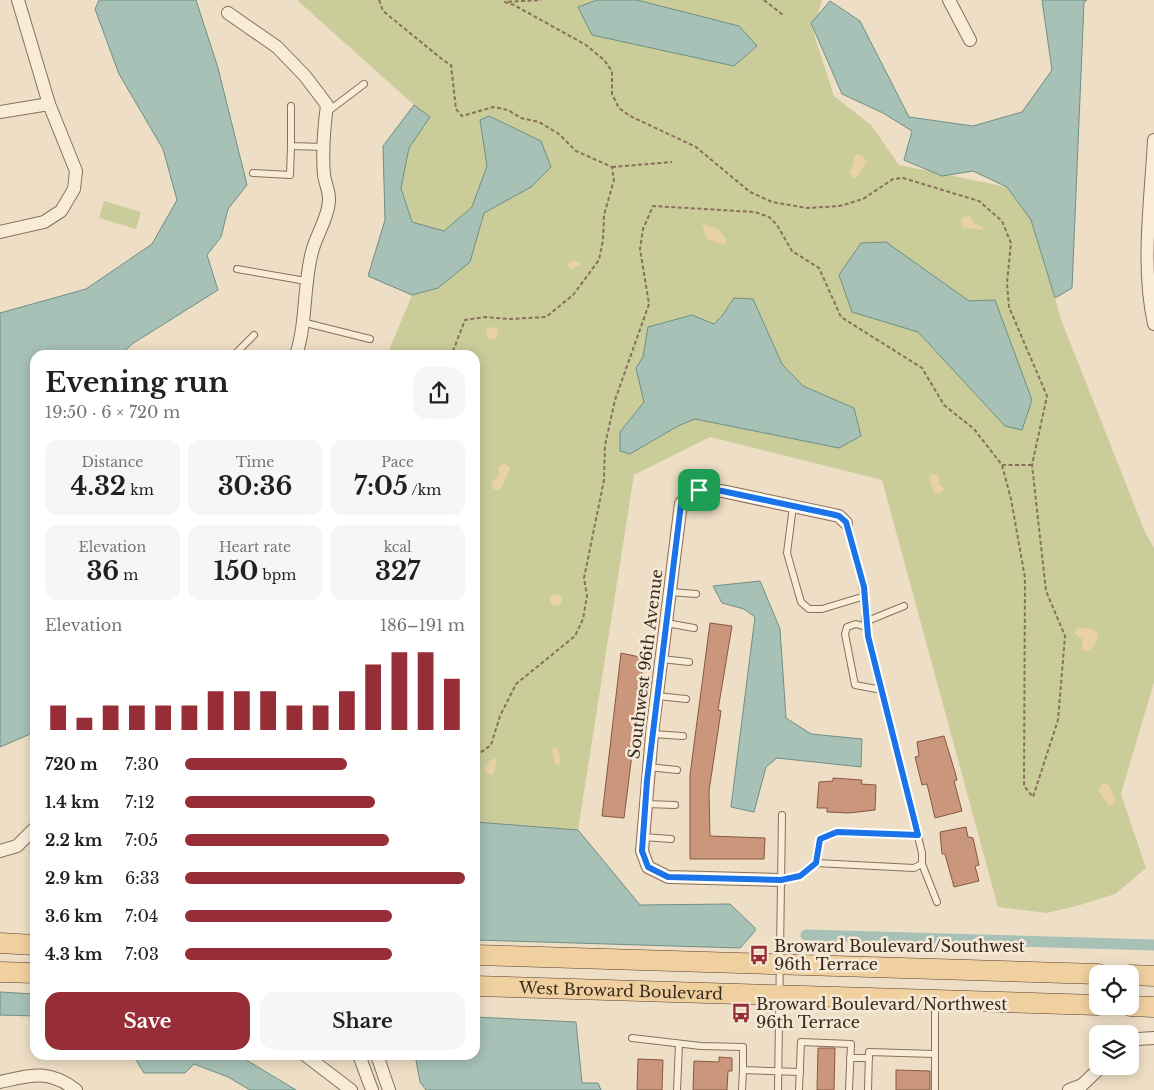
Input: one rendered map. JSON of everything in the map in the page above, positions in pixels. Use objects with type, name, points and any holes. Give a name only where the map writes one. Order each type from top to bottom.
[{"type":"main road","points":[[0,944],[30,945]]},
{"type":"main road","name":"West Broward Boulevard","points":[[480,956],[1089,974]]},
{"type":"main road","points":[[0,972],[30,972]]},
{"type":"main road","points":[[1139,975],[1154,976]]},
{"type":"main road","name":"West Broward Boulevard","points":[[480,986],[935,1002],[1089,1005]]},
{"type":"main road","points":[[1139,1006],[1154,1007]]},
{"type":"street","points":[[0,232],[44,222],[61,211],[74,189],[76,171],[50,104],[18,0]]},
{"type":"street","points":[[949,0],[970,40]]},
{"type":"street","points":[[228,13],[277,46],[305,76],[327,105],[324,175],[329,201],[323,224],[312,250],[306,281],[301,340],[298,350]]},
{"type":"street","points":[[0,112],[50,104]]},
{"type":"street","points":[[1154,140],[1148,264],[1149,302],[1154,324]]},
{"type":"street","name":"Southwest 96th Avenue","points":[[781,880],[668,877],[648,867],[642,851],[648,767],[681,504],[699,490],[722,491],[839,516],[846,522]]},
{"type":"street","points":[[0,851],[17,846],[30,833]]},
{"type":"street","points":[[1139,1039],[1154,1038]]},
{"type":"street","points":[[312,1060],[351,1090]]},
{"type":"street","points":[[361,1060],[372,1090]]},
{"type":"street","points":[[379,1060],[389,1090]]},
{"type":"street","points":[[0,1082],[36,1074],[66,1082],[76,1090]]},
{"type":"street","points":[[1069,1090],[1082,1085],[1093,1075]]},
{"type":"lane","points":[[326,113],[364,84]]},
{"type":"lane","points":[[253,173],[290,174],[291,106]]},
{"type":"lane","points":[[291,146],[324,147]]},
{"type":"lane","points":[[237,268],[306,281]]},
{"type":"lane","points":[[302,322],[370,339]]},
{"type":"lane","points":[[239,350],[254,335]]},
{"type":"lane","points":[[793,506],[787,553],[801,602],[809,609],[822,609],[865,596]]},
{"type":"lane","points":[[846,522],[865,596],[866,625],[918,835],[922,864],[937,902]]},
{"type":"lane","points":[[670,592],[696,594]]},
{"type":"lane","points":[[882,690],[855,685],[845,634],[847,627],[856,624],[866,625],[904,606]]},
{"type":"lane","points":[[666,624],[694,628]]},
{"type":"lane","points":[[661,659],[689,662]]},
{"type":"lane","points":[[657,696],[686,699]]},
{"type":"lane","points":[[652,734],[683,736]]},
{"type":"lane","points":[[648,767],[677,770]]},
{"type":"lane","points":[[646,804],[676,805]]},
{"type":"lane","points":[[778,1090],[781,997],[782,815]]},
{"type":"lane","points":[[781,880],[800,876],[816,863],[820,839],[837,832],[918,835]]},
{"type":"lane","points":[[643,837],[671,839]]},
{"type":"lane","points":[[816,863],[914,868],[922,864]]},
{"type":"lane","points":[[935,1002],[935,1090]]},
{"type":"lane","points":[[632,1038],[679,1044],[743,1047],[742,1090]]},
{"type":"lane","points":[[799,1090],[801,1042],[851,1044],[849,1090]]},
{"type":"lane","points":[[677,1090],[679,1044]]},
{"type":"lane","points":[[868,1090],[870,1052],[934,1054]]},
{"type":"lane","points":[[850,1058],[869,1058]]},
{"type":"lane","points":[[743,1070],[800,1072]]},
{"type":"path","points":[[379,0],[383,11],[451,65],[456,109],[462,116],[493,107],[508,110],[521,118],[539,122],[559,134],[576,151],[612,167],[672,162]]},
{"type":"path","points":[[480,752],[491,745],[500,716],[516,684],[575,636],[583,620],[588,596],[584,578],[604,480],[605,445],[615,400],[648,304],[640,249],[643,229],[653,206],[755,212],[769,218],[777,226],[792,251],[819,268],[841,317],[922,368],[944,405],[974,429],[1002,465],[1011,499],[1025,578],[1024,786],[1033,797],[1058,720],[1065,636],[1046,591],[1032,465],[1047,396],[1009,307],[1007,283],[1011,243],[1002,222],[979,201],[903,178],[893,179],[864,199],[826,208],[807,208],[772,202],[750,192],[696,147],[630,116],[619,108],[612,94],[612,71],[604,60],[586,45],[514,5],[505,2],[541,0]]},
{"type":"path","points":[[764,0],[783,14]]},
{"type":"path","points":[[453,350],[466,320],[485,317],[510,319],[546,316],[573,295],[599,260],[603,240],[604,215],[614,180],[612,167]]},
{"type":"path","points":[[1002,465],[1032,465]]},
{"type":"green space","points":[[297,0],[822,0],[813,31],[834,96],[871,125],[899,165],[1007,187],[1031,220],[1062,322],[1145,532],[1154,548],[1154,682],[1121,794],[1146,868],[1115,894],[1080,905],[1047,913],[998,907],[882,480],[710,437],[634,475],[578,830],[480,822],[480,350],[389,350],[412,295],[368,276],[385,220],[383,146],[414,105]]},
{"type":"green space","points":[[104,201],[141,212],[136,229],[99,218]]},
{"type":"sand","points":[[858,154],[864,157],[866,163],[857,177],[853,178],[849,172],[854,164],[854,157]]},
{"type":"sand","points":[[970,216],[974,223],[984,228],[980,230],[963,227],[961,222],[963,217]]},
{"type":"sand","points":[[702,224],[718,229],[726,239],[725,245],[707,239]]},
{"type":"sand","points":[[574,260],[581,264],[571,270],[567,264]]},
{"type":"sand","points":[[490,327],[494,327],[498,333],[494,339],[490,339],[486,335],[486,331]]},
{"type":"sand","points":[[505,463],[510,468],[501,489],[495,490],[492,488],[493,481],[499,475],[499,467]]},
{"type":"sand","points":[[932,474],[939,476],[939,484],[944,488],[941,493],[934,493],[929,478]]},
{"type":"sand","points":[[554,594],[558,594],[562,600],[558,606],[554,606],[550,602],[550,598]]},
{"type":"sand","points":[[1077,628],[1093,629],[1098,634],[1096,643],[1090,651],[1082,650],[1083,640],[1074,633]]},
{"type":"sand","points":[[554,747],[558,749],[561,761],[559,765],[555,764],[552,751]]},
{"type":"sand","points":[[495,758],[497,761],[493,774],[489,775],[485,769],[490,761]]},
{"type":"sand","points":[[1104,782],[1110,787],[1115,800],[1110,807],[1098,791]]},
{"type":"shaded area","points":[[99,0],[196,0],[218,68],[247,185],[228,209],[221,237],[207,255],[218,290],[132,344],[126,350],[30,350],[30,734],[0,747],[0,313],[86,289],[152,244],[177,200],[163,149],[119,74],[95,9]]},
{"type":"shaded area","points":[[597,0],[637,0],[739,26],[757,46],[734,66],[592,35],[578,7]]},
{"type":"shaded area","points":[[1042,0],[1087,0],[1084,2],[1072,288],[1055,298],[1031,220],[1007,187],[973,171],[942,176],[904,160],[912,131],[883,113],[842,94],[811,23],[830,1],[860,21],[909,117],[973,126],[1022,112],[1052,70]]},
{"type":"shaded area","points":[[414,105],[430,117],[409,148],[401,188],[412,222],[444,231],[472,207],[487,166],[480,120],[489,116],[541,141],[551,167],[531,187],[484,213],[470,262],[438,288],[412,295],[368,276],[385,220],[383,146]]},
{"type":"shaded area","points":[[886,242],[969,301],[995,300],[1032,400],[1022,430],[1005,426],[918,332],[852,312],[839,275],[861,243]]},
{"type":"shaded area","points":[[734,298],[753,299],[782,364],[803,386],[854,408],[861,436],[839,448],[695,419],[678,426],[630,454],[620,451],[620,432],[644,402],[636,368],[643,357],[648,327],[692,315],[714,324]]},
{"type":"shaded area","points":[[760,581],[780,629],[786,718],[811,734],[862,739],[861,767],[777,758],[766,767],[754,812],[731,807],[755,617],[744,609],[722,603],[713,586]]},
{"type":"shaded area","points":[[480,822],[578,830],[640,905],[730,904],[755,928],[755,931],[740,948],[480,940]]},
{"type":"shaded area","points":[[0,992],[30,994],[30,1016],[0,1015]]},
{"type":"shaded area","points":[[480,1017],[576,1022],[582,1083],[598,1083],[601,1090],[426,1090],[420,1082],[416,1060],[480,1060]]},
{"type":"shaded area","points":[[136,1060],[246,1060],[296,1090],[250,1090],[228,1077],[194,1064],[185,1073],[144,1073]]},
{"type":"building","points":[[710,623],[732,626],[718,710],[721,711],[709,791],[710,836],[765,838],[764,859],[690,859],[690,775]]},
{"type":"building","points":[[621,653],[644,658],[624,818],[602,816]]},
{"type":"building","points":[[944,736],[957,780],[954,781],[962,811],[935,818],[927,784],[922,785],[915,757],[919,756],[917,742]]},
{"type":"building","points":[[833,778],[862,780],[861,784],[876,785],[875,810],[849,813],[827,812],[827,808],[817,808],[819,782],[833,781]]},
{"type":"building","points":[[966,827],[968,837],[973,838],[979,865],[975,866],[979,881],[954,887],[945,854],[942,854],[940,832]]},
{"type":"building","points":[[818,1048],[835,1048],[834,1090],[817,1090]]},
{"type":"building","points":[[719,1057],[732,1058],[732,1071],[728,1071],[727,1090],[693,1090],[694,1061],[719,1062]]},
{"type":"building","points":[[638,1059],[663,1060],[662,1090],[637,1090]]},
{"type":"building","points":[[896,1070],[930,1071],[930,1090],[896,1090]]},
{"type":"waterway","points":[[806,935],[1154,945]]},
{"type":"place","name":"Broward Boulevard/Southwest 96th Terrace","points":[[759,955]]},
{"type":"place","name":"Broward Boulevard/Northwest 96th Terrace","points":[[741,1013]]},
{"type":"route","points":[[699,490],[722,491],[831,514],[839,516],[846,522],[864,587],[866,602],[865,622],[868,636],[918,835],[837,832],[820,839],[816,863],[800,876],[781,880],[668,877],[648,867],[642,851],[647,781],[681,504],[699,490]]}]
